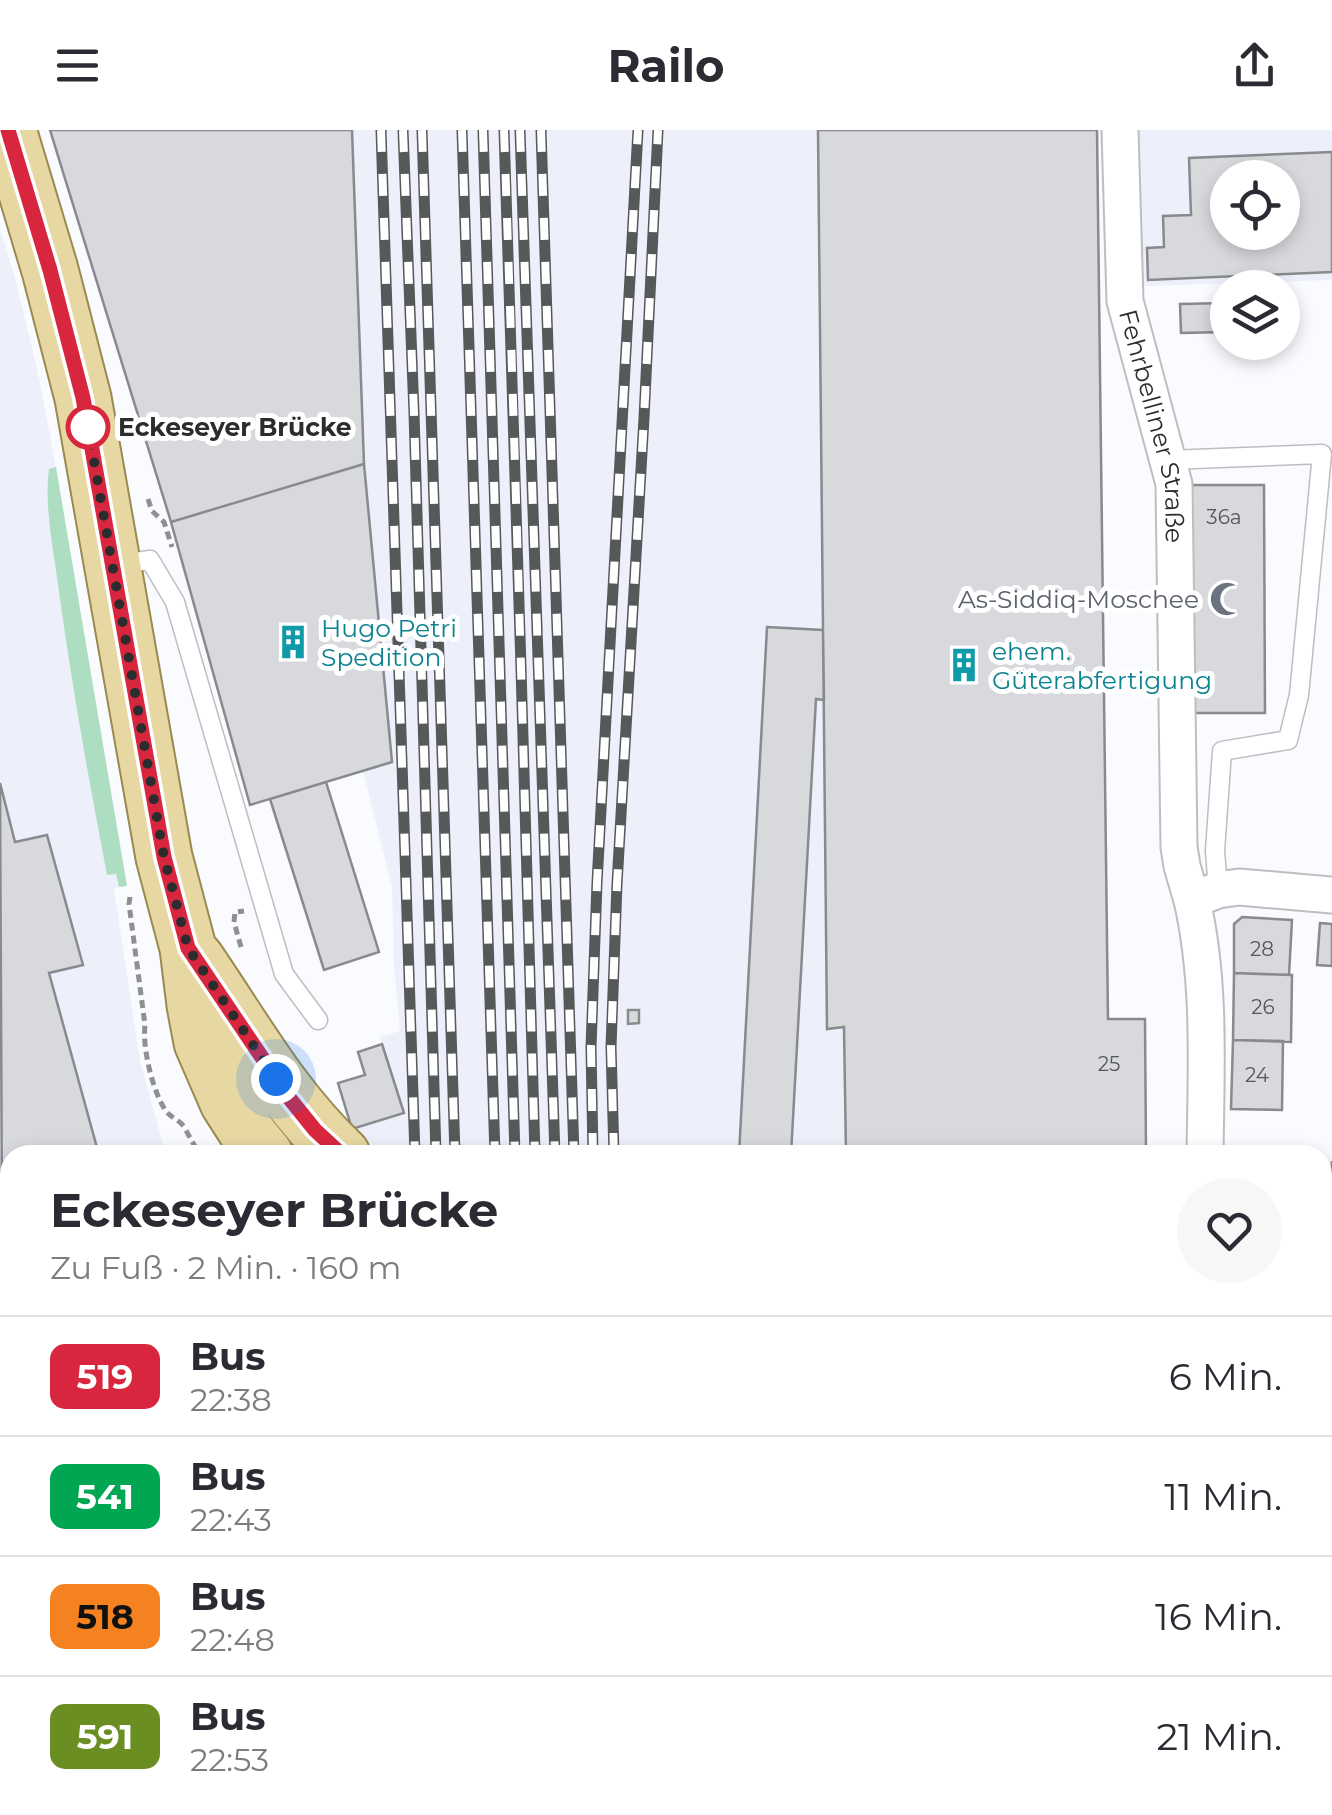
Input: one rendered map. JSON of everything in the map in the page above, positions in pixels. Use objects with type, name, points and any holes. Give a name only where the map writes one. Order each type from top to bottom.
[{"type":"main road","points":[[8,130],[83,398],[164,857],[188,948],[202,1042],[205,1112],[224,1145]]},
{"type":"main road","points":[[188,948],[290,1099],[331,1145]]},
{"type":"main road","points":[[205,1112],[256,1145]]},
{"type":"street","name":"Fehrbelliner Straße","points":[[1120,130],[1125,301],[1174,484],[1179,846],[1182,866],[1205,895],[1202,941],[1207,1004],[1205,1145]]},
{"type":"street","points":[[1205,895],[1239,886],[1332,895]]},
{"type":"lane","points":[[1168,460],[1322,454],[1299,696],[1288,740],[1222,752],[1215,851],[1205,895]]},
{"type":"lane","points":[[113,564],[150,560],[175,602],[284,974],[318,1020]]},
{"type":"path","points":[[132,885],[130,904],[145,1024],[143,1038],[168,1114],[205,1112],[194,1145]]},
{"type":"shaded area","points":[[352,130],[1097,130],[1108,1018],[1145,1019],[1146,1145],[368,1145],[352,1129],[403,1113],[380,1037],[400,1031],[392,887],[363,771],[392,762],[364,464]]},
{"type":"shaded area","points":[[1130,130],[1332,130],[1332,280],[1300,281],[1300,270],[1210,270],[1210,284],[1143,286]]},
{"type":"shaded area","points":[[0,229],[38,373],[56,467],[49,469],[51,534],[70,668],[107,874],[117,873],[119,887],[114,889],[140,1061],[163,1145],[0,1145]]},
{"type":"green space","points":[[56,467],[127,886],[119,887],[116,874],[107,875],[81,734],[49,515],[49,469]]},
{"type":"building","points":[[50,130],[352,130],[364,464],[171,522]]},
{"type":"building","name":"ehem. Güterabfertigung","points":[[818,130],[1097,130],[1108,1019],[1145,1019],[1146,1145],[846,1145],[844,1027],[827,1029]]},
{"type":"building","points":[[1332,152],[1332,272],[1210,270],[1210,277],[1148,280],[1147,248],[1164,247],[1163,216],[1191,215],[1189,158]]},
{"type":"building","points":[[1210,303],[1210,332],[1181,333],[1180,304]]},
{"type":"building","name":"Hugo Petri Spedition","points":[[364,464],[392,762],[250,805],[171,522]]},
{"type":"building","name":"As-Siddiq-Moschee","points":[[1190,485],[1264,485],[1265,713],[1190,713]]},
{"type":"building","points":[[767,627],[823,630],[824,700],[816,699],[792,1145],[740,1145]]},
{"type":"building","points":[[326,782],[379,952],[324,970],[270,799]]},
{"type":"building","points":[[0,783],[15,842],[47,835],[83,965],[49,973],[96,1145],[2,1145]]},
{"type":"building","points":[[1242,917],[1292,920],[1289,975],[1234,973],[1234,924]]},
{"type":"building","points":[[1320,923],[1332,924],[1332,966],[1317,965]]},
{"type":"building","points":[[1234,973],[1292,975],[1291,1042],[1233,1040]]},
{"type":"building","points":[[628,1010],[639,1010],[639,1023],[628,1024]]},
{"type":"building","points":[[1233,1040],[1283,1041],[1282,1110],[1231,1109]]},
{"type":"building","points":[[382,1044],[404,1113],[352,1129],[338,1083],[365,1075],[358,1052]]},
{"type":"railway","points":[[381,130],[415,1145]]},
{"type":"railway","points":[[403,130],[436,1145]]},
{"type":"railway","points":[[422,130],[455,1145]]},
{"type":"railway","points":[[462,130],[495,1145]]},
{"type":"railway","points":[[483,130],[515,1145]]},
{"type":"railway","points":[[504,130],[535,1145]]},
{"type":"railway","points":[[520,130],[555,1145]]},
{"type":"railway","points":[[541,130],[574,1145]]},
{"type":"railway","points":[[593,1145],[591,1047],[597,883],[638,130]]},
{"type":"railway","points":[[614,1145],[611,1047],[617,884],[658,130]]},
{"type":"bus line","name":"519","points":[[8,130],[83,398],[164,857],[182,930],[188,948],[290,1099],[331,1145]]},
{"type":"place","name":"Eckeseyer Brücke","points":[[88,427]]},
{"type":"place","name":"As-Siddiq-Moschee","points":[[1227,599]]},
{"type":"place","name":"Hugo Petri Spedition","points":[[293,642]]},
{"type":"place","name":"ehem. Güterabfertigung","points":[[964,665]]},
{"type":"route","points":[[88,427],[174,904],[188,948],[276,1079]]}]
